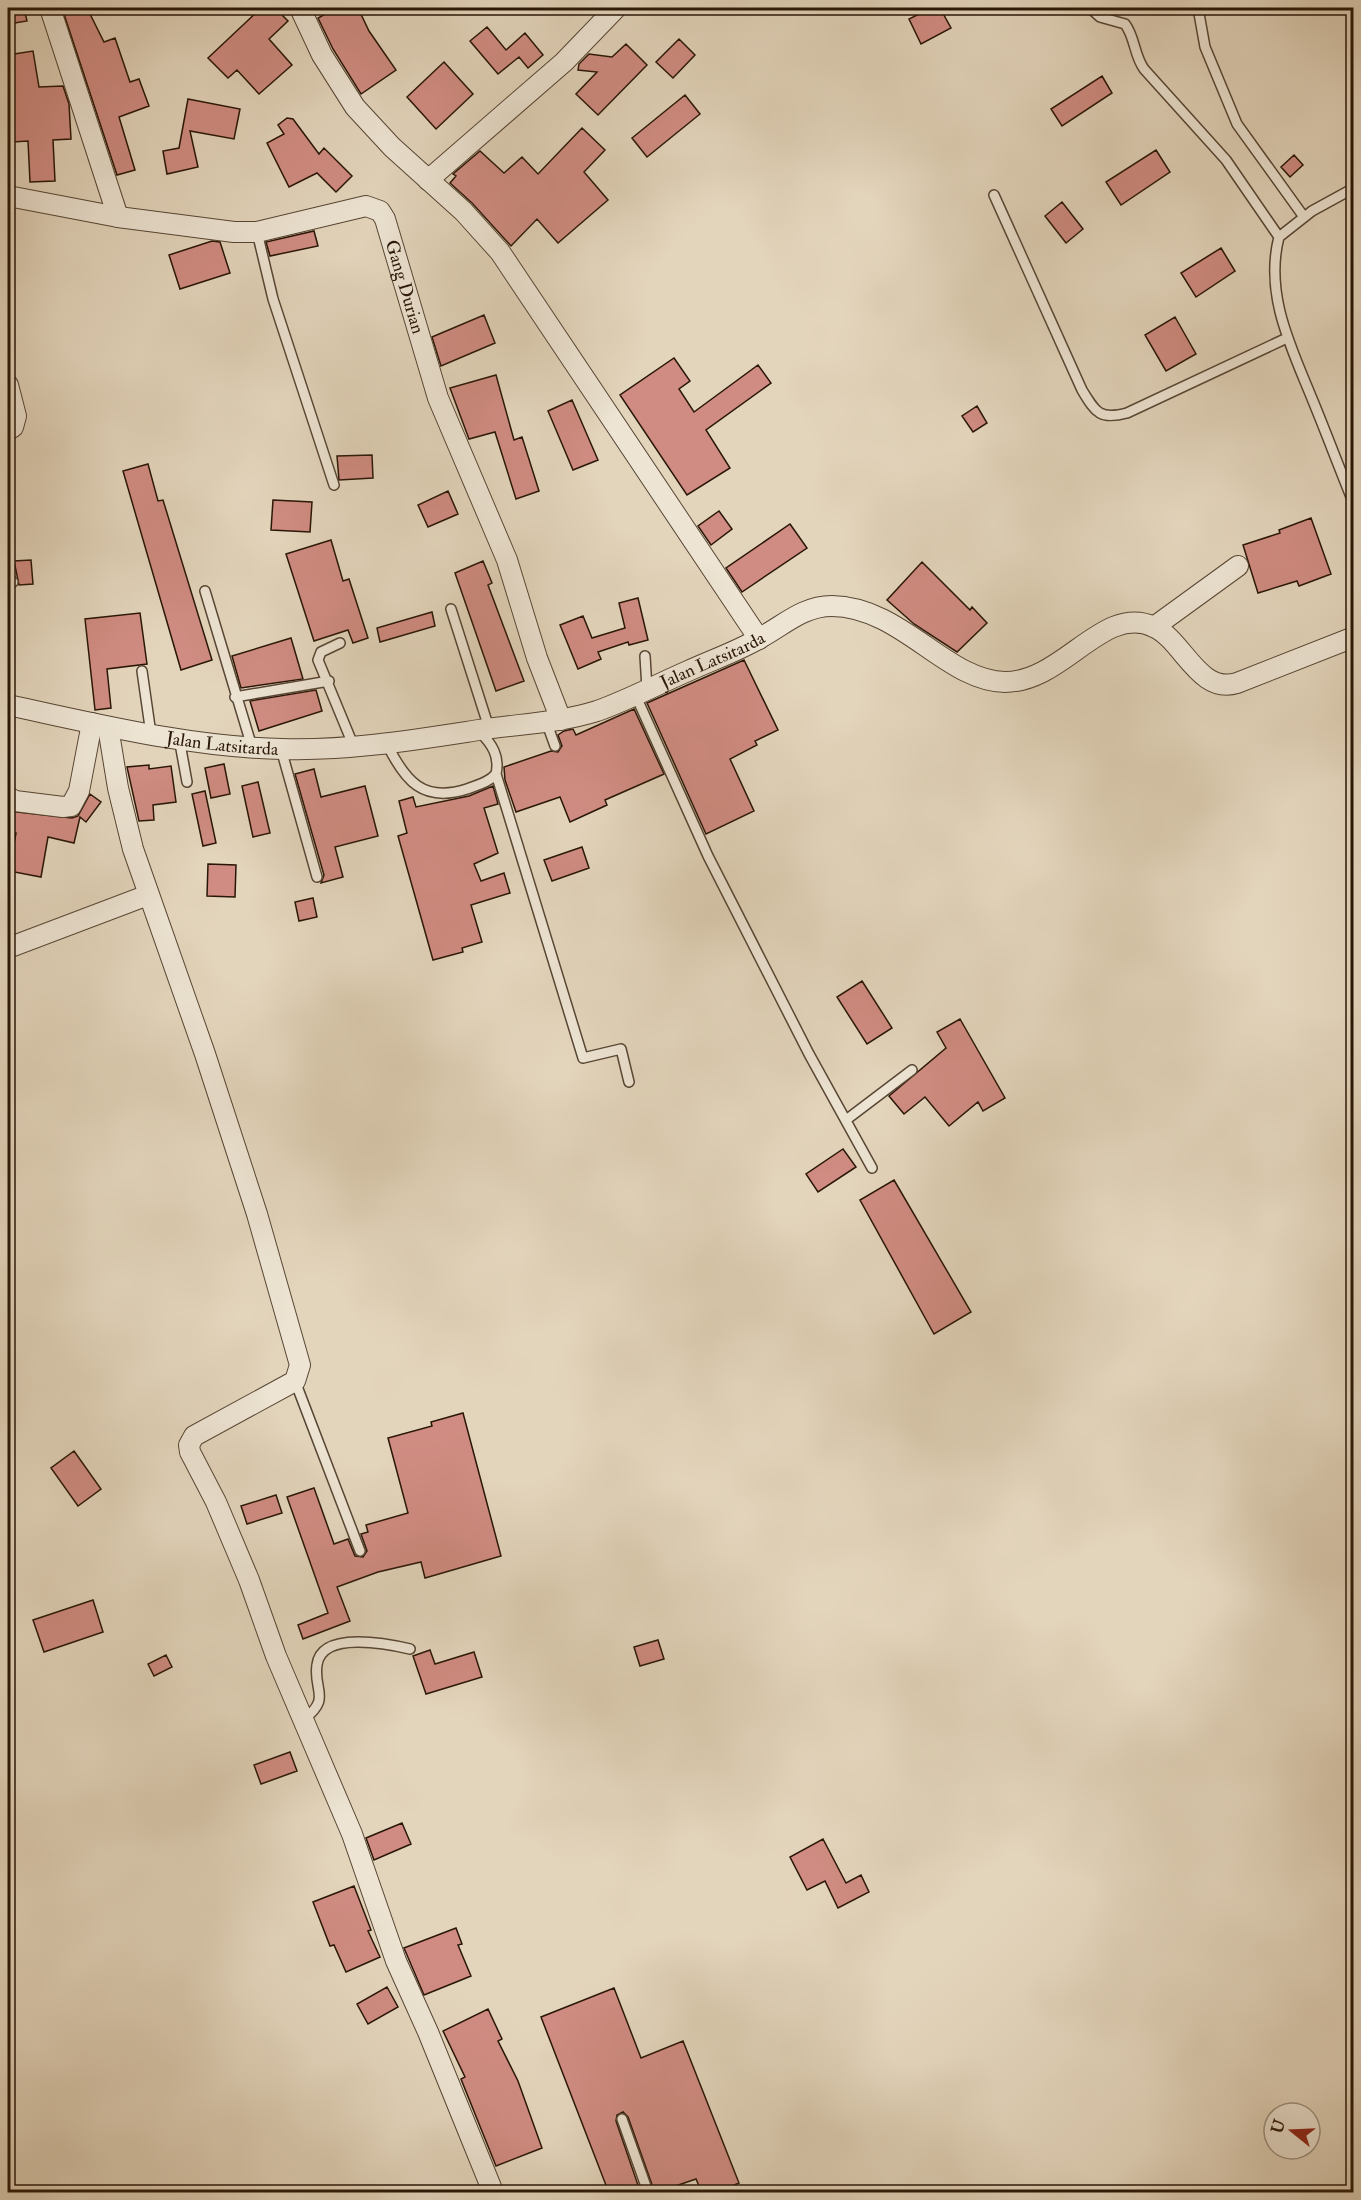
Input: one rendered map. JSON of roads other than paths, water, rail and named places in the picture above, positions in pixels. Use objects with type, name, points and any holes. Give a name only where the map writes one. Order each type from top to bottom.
[{"type":"street","points":[[50,8],[118,217]]},
{"type":"street","points":[[300,8],[322,55],[355,107],[392,147],[463,211],[500,252],[759,639]]},
{"type":"street","points":[[428,180],[564,62],[616,8]]},
{"type":"street","name":"Gang Durian","points":[[8,196],[118,217],[234,232],[257,232],[366,206],[380,211],[385,219],[438,398],[507,560],[554,720]]},
{"type":"street","points":[[8,386],[16,416],[13,427],[8,430]]},
{"type":"street","points":[[1238,566],[1154,627],[1201,673],[1222,685],[1237,683],[1353,637]]},
{"type":"street","name":"Jalan Latsitarda","points":[[8,705],[151,734],[252,747],[281,750],[354,747],[554,720],[599,710],[759,639],[807,610],[834,606],[861,612],[897,626],[971,674],[990,680],[1010,682],[1043,673],[1065,661],[1105,629],[1120,623],[1154,627]]},
{"type":"street","points":[[8,797],[15,801],[72,806],[100,725]]},
{"type":"street","points":[[100,725],[125,822],[257,1214],[299,1360],[300,1369],[295,1381],[194,1436],[189,1448],[216,1502],[303,1720],[352,1834],[396,1961],[428,2032],[493,2193]]},
{"type":"street","points":[[8,948],[148,895]]},
{"type":"lane","points":[[1090,8],[1100,18],[1125,24],[1131,36],[1134,52],[1144,69],[1226,160],[1279,237]]},
{"type":"lane","points":[[1198,8],[1205,47],[1237,124],[1304,217]]},
{"type":"lane","points":[[1353,188],[1304,217],[1279,237],[1276,249],[1278,303],[1287,338],[1353,504]]},
{"type":"lane","points":[[994,195],[1082,390],[1100,414],[1110,417],[1127,413],[1287,338]]},
{"type":"lane","points":[[257,232],[273,299],[333,485]]},
{"type":"lane","points":[[205,591],[235,697],[252,747]]},
{"type":"lane","points":[[451,609],[483,729],[495,754],[496,774],[583,1058],[621,1049],[629,1082]]},
{"type":"lane","points":[[340,643],[321,652],[318,657],[354,747]]},
{"type":"lane","points":[[645,656],[641,692],[708,856],[873,1168]]},
{"type":"lane","points":[[142,671],[151,734]]},
{"type":"lane","points":[[235,697],[329,681]]},
{"type":"lane","points":[[554,720],[555,746]]},
{"type":"lane","points":[[179,738],[187,782]]},
{"type":"lane","points":[[387,744],[412,782],[429,792],[452,794],[485,782],[496,774]]},
{"type":"lane","points":[[281,750],[317,877]]},
{"type":"lane","points":[[846,1120],[912,1070]]},
{"type":"lane","points":[[295,1381],[360,1551]]},
{"type":"lane","points":[[303,1720],[318,1704],[320,1688],[316,1667],[318,1661],[330,1648],[361,1641],[410,1649]]},
{"type":"lane","points":[[621,2119],[648,2193]]}]
